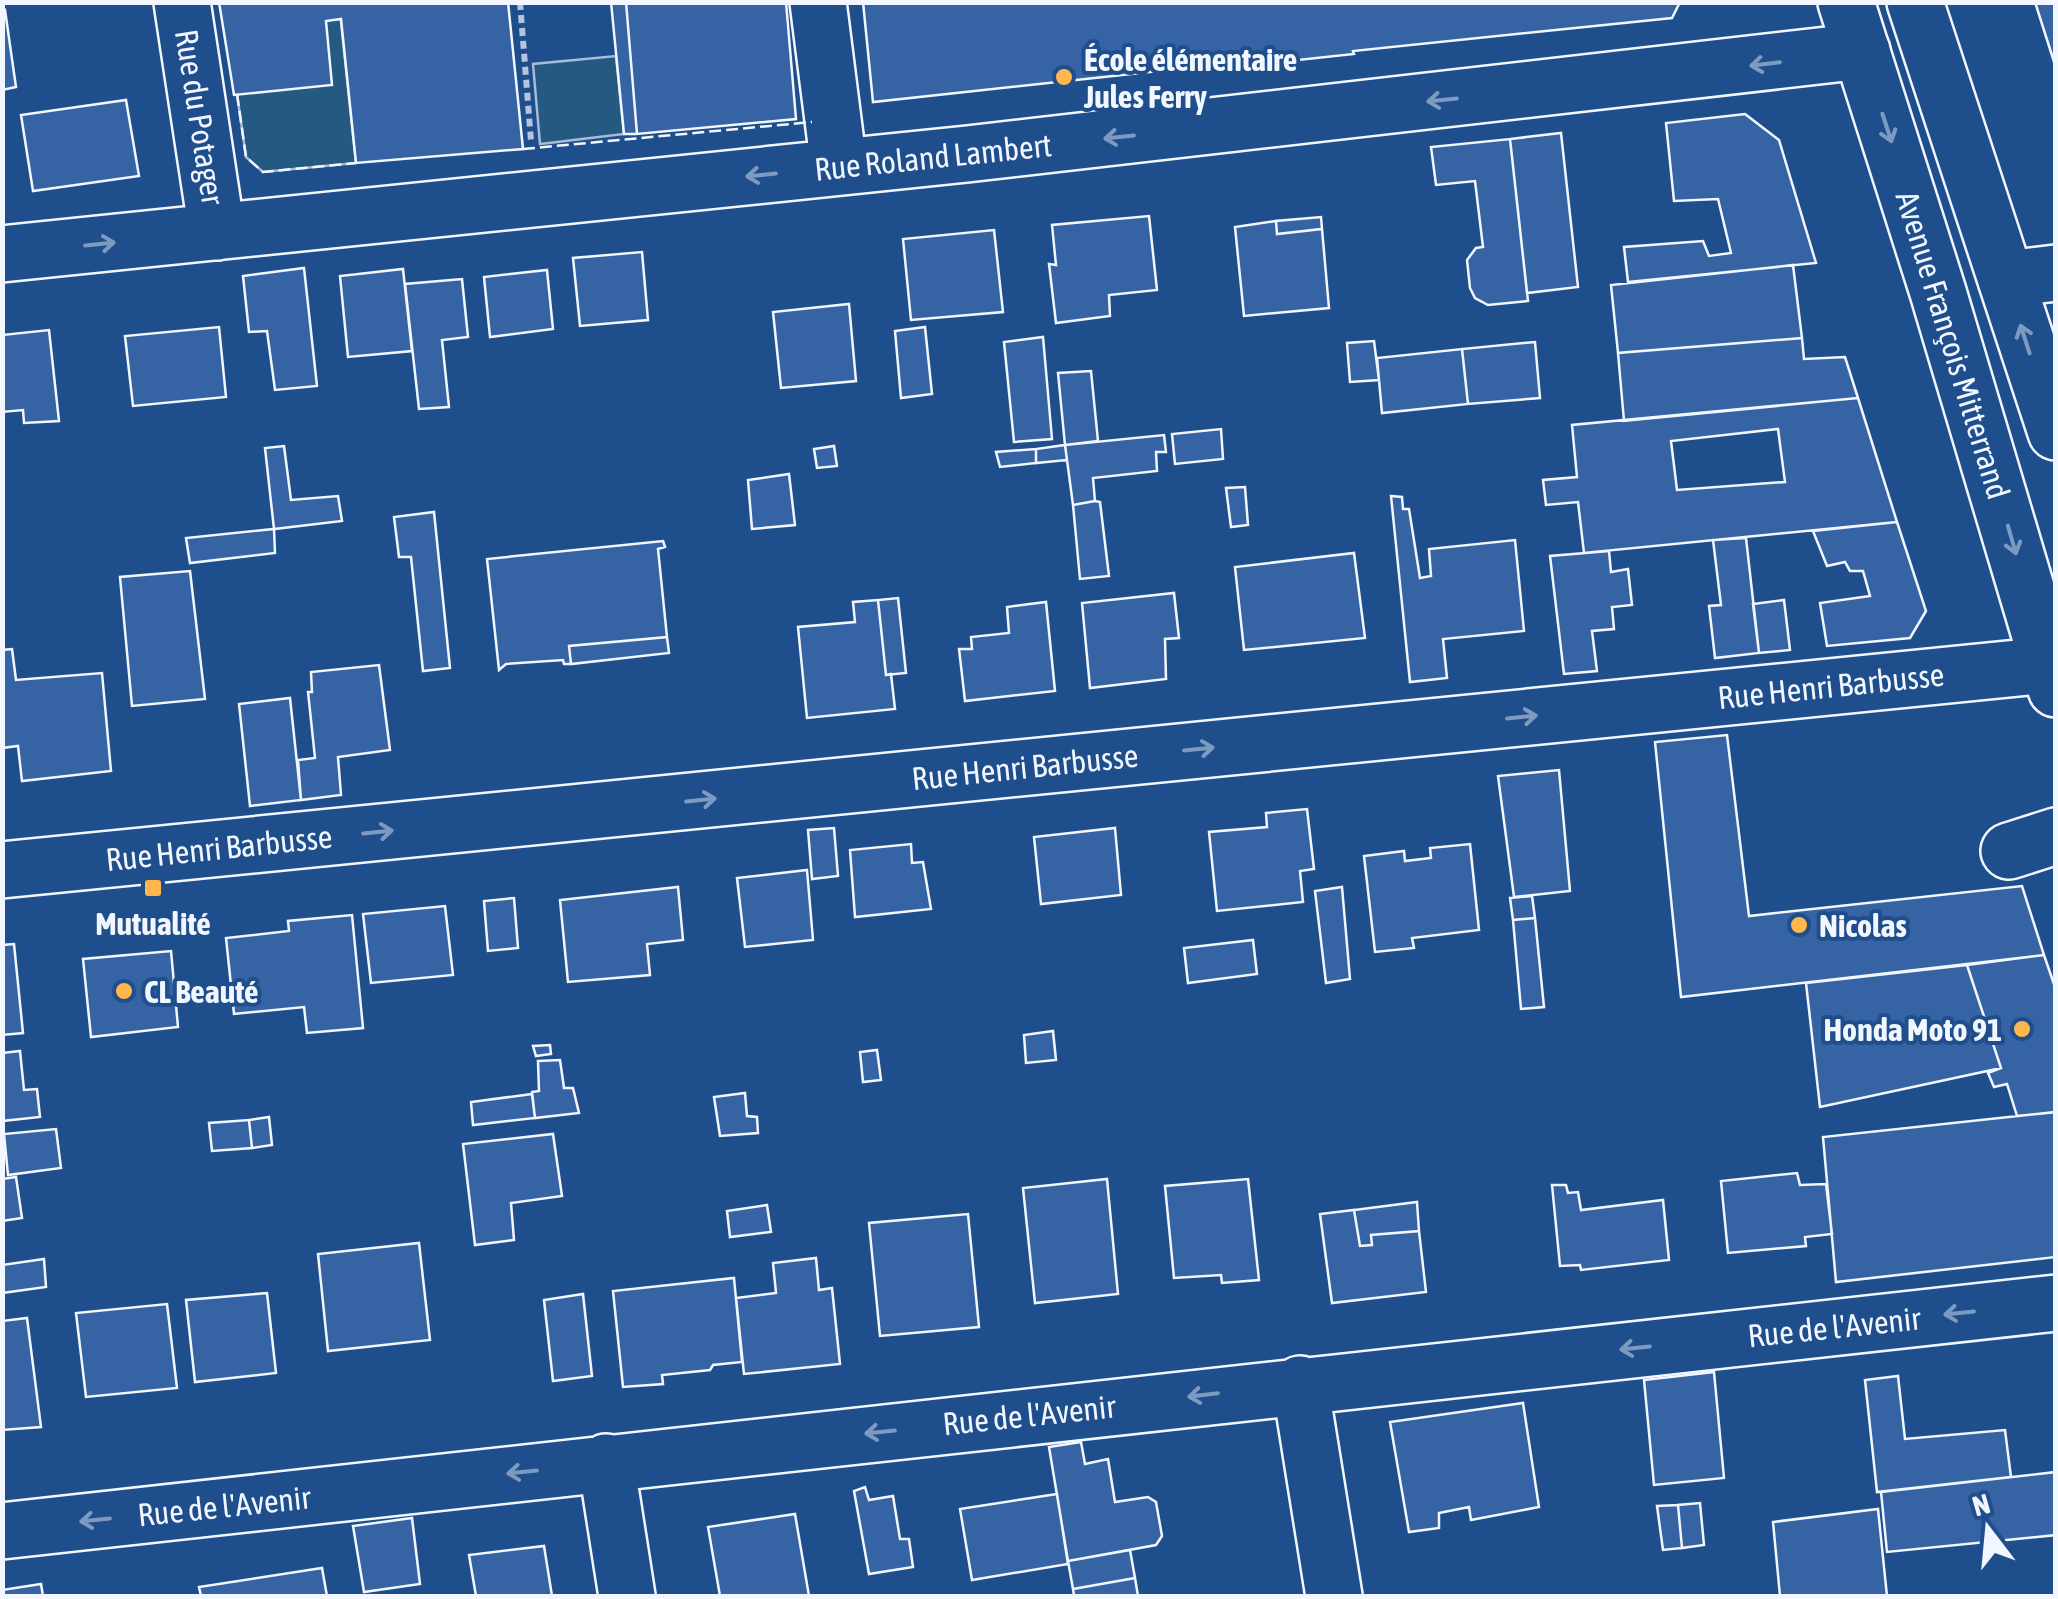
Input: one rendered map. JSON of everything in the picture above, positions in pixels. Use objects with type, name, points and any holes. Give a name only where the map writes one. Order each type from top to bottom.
[{"type":"street","name":"Rue du Potager","points":[[182,2],[217,232]]},
{"type":"street","points":[[818,2],[839,167]]},
{"type":"street","name":"Avenue François Mitterrand","points":[[1915,2],[2031,276],[2056,432]]},
{"type":"street","name":"Rue Roland Lambert","points":[[2,254],[839,167],[1854,27]]},
{"type":"street","name":"Avenue François Mitterrand","points":[[1854,27],[1938,292],[2052,677]]},
{"type":"street","name":"Rue Henri Barbusse","points":[[2,870],[1805,707],[2052,677]]},
{"type":"street","name":"Rue de l'Avenir","points":[[2,1530],[2056,1303]]},
{"type":"street","points":[[1300,1384],[1334,1596]]},
{"type":"street","points":[[606,1462],[628,1596]]},
{"type":"path","points":[[520,2],[532,147]]},
{"type":"shaded area","points":[[339,3],[356,163],[263,172],[246,157],[237,94]]},
{"type":"shaded area","points":[[616,56],[624,134],[540,144],[533,64]]},
{"type":"building","points":[[219,2],[508,2],[523,149],[356,163],[341,19],[326,21],[332,85],[234,95]]},
{"type":"building","points":[[611,2],[626,2],[637,134],[624,134]]},
{"type":"building","points":[[626,2],[786,2],[796,119],[637,134]]},
{"type":"building","name":"École élémentaire Jules Ferry","points":[[863,2],[1680,2],[1672,18],[873,102]]},
{"type":"building","points":[[2035,2],[2056,2],[2056,68]]},
{"type":"building","points":[[5,10],[16,87],[2,90],[2,11]]},
{"type":"building","points":[[126,100],[139,176],[33,191],[21,115]]},
{"type":"building","points":[[1745,114],[1779,140],[1816,263],[1628,282],[1624,247],[1703,241],[1709,256],[1731,253],[1718,199],[1674,201],[1666,123]]},
{"type":"building","points":[[1561,133],[1578,287],[1527,293],[1510,139]]},
{"type":"building","points":[[1510,139],[1528,301],[1488,305],[1475,298],[1470,288],[1467,260],[1476,248],[1483,247],[1475,181],[1436,185],[1431,147]]},
{"type":"building","points":[[1149,216],[1157,290],[1109,295],[1110,316],[1056,323],[1049,264],[1056,265],[1052,225]]},
{"type":"building","points":[[1321,217],[1322,229],[1277,234],[1276,221]]},
{"type":"building","points":[[1276,221],[1277,234],[1322,229],[1329,308],[1244,316],[1235,227]]},
{"type":"building","points":[[994,230],[1003,312],[911,320],[903,239]]},
{"type":"building","points":[[642,252],[648,320],[580,326],[573,258]]},
{"type":"building","points":[[1793,265],[1802,338],[1618,353],[1611,285]]},
{"type":"building","points":[[304,268],[317,386],[275,390],[267,331],[249,332],[243,276]]},
{"type":"building","points":[[403,269],[412,351],[348,357],[340,276]]},
{"type":"building","points":[[547,270],[553,329],[490,337],[484,277]]},
{"type":"building","points":[[462,279],[468,337],[442,340],[449,407],[419,409],[405,284]]},
{"type":"building","points":[[849,304],[856,381],[781,388],[773,312]]},
{"type":"building","points":[[219,327],[226,397],[133,406],[125,336]]},
{"type":"building","points":[[925,327],[932,394],[901,398],[895,331]]},
{"type":"building","points":[[49,330],[59,421],[24,423],[23,410],[2,412],[2,335]]},
{"type":"building","points":[[1043,337],[1052,439],[1014,442],[1004,342]]},
{"type":"building","points":[[1802,338],[1804,359],[1845,357],[1858,398],[1624,421],[1618,353]]},
{"type":"building","points":[[1374,341],[1379,380],[1350,382],[1347,343]]},
{"type":"building","points":[[1535,342],[1540,398],[1468,404],[1462,349]]},
{"type":"building","points":[[1462,349],[1468,404],[1382,413],[1377,358]]},
{"type":"building","points":[[1091,371],[1098,441],[1065,445],[1058,373]]},
{"type":"building","points":[[1858,398],[1897,522],[1584,553],[1578,502],[1546,505],[1543,480],[1577,477],[1572,425]],"holes":[[[1778,429],[1785,482],[1677,490],[1671,441]]]},
{"type":"building","points":[[1221,429],[1223,459],[1175,464],[1172,434]]},
{"type":"building","points":[[1164,435],[1166,452],[1156,452],[1157,471],[1093,478],[1095,501],[1073,505],[1065,445]]},
{"type":"building","points":[[1065,445],[1067,460],[1036,463],[1036,449]]},
{"type":"building","points":[[284,446],[291,500],[338,496],[342,521],[274,529],[265,448]]},
{"type":"building","points":[[834,446],[837,466],[817,468],[814,449]]},
{"type":"building","points":[[1036,449],[1036,463],[1000,467],[996,452]]},
{"type":"building","points":[[789,474],[795,525],[752,529],[748,480]]},
{"type":"building","points":[[1245,487],[1248,525],[1231,527],[1226,488]]},
{"type":"building","points":[[1391,496],[1402,497],[1403,509],[1409,509],[1420,578],[1431,576],[1429,549],[1515,540],[1524,631],[1443,639],[1447,678],[1410,682]]},
{"type":"building","points":[[1100,502],[1109,576],[1080,579],[1073,505]]},
{"type":"building","points":[[434,512],[450,668],[423,671],[411,557],[399,557],[394,517]]},
{"type":"building","points":[[1897,522],[1926,611],[1910,638],[1827,646],[1820,603],[1870,596],[1863,571],[1850,571],[1845,562],[1827,566],[1813,531]]},
{"type":"building","points":[[274,529],[275,553],[190,563],[186,538]]},
{"type":"building","points":[[1746,538],[1759,653],[1715,658],[1709,606],[1721,605],[1713,540]]},
{"type":"building","points":[[663,541],[665,547],[658,549],[667,637],[569,646],[571,664],[564,664],[563,660],[506,664],[499,670],[487,559]]},
{"type":"building","points":[[1609,551],[1611,572],[1628,569],[1632,605],[1612,607],[1614,629],[1592,631],[1597,671],[1564,674],[1550,556]]},
{"type":"building","points":[[1354,553],[1365,638],[1244,650],[1235,567]]},
{"type":"building","points":[[190,571],[205,699],[132,706],[120,577]]},
{"type":"building","points":[[1174,593],[1179,638],[1165,639],[1166,679],[1090,688],[1082,603]]},
{"type":"building","points":[[898,598],[906,673],[886,675],[878,600]]},
{"type":"building","points":[[878,600],[886,675],[891,674],[895,709],[807,718],[798,627],[855,622],[853,602]]},
{"type":"building","points":[[1784,600],[1790,650],[1759,653],[1753,604]]},
{"type":"building","points":[[1046,602],[1055,691],[965,701],[959,649],[972,649],[971,637],[1009,633],[1007,607]]},
{"type":"building","points":[[667,637],[669,653],[571,664],[569,646]]},
{"type":"building","points":[[12,649],[16,680],[102,673],[111,771],[22,781],[18,746],[2,748],[2,650]]},
{"type":"building","points":[[379,665],[390,750],[338,757],[341,795],[301,800],[298,760],[315,758],[308,692],[312,692],[311,672]]},
{"type":"building","points":[[290,698],[301,800],[250,806],[239,704]]},
{"type":"building","points":[[1727,735],[1749,916],[2022,886],[2044,955],[1681,997],[1655,742]]},
{"type":"building","points":[[1559,770],[1570,891],[1514,897],[1498,776]]},
{"type":"building","points":[[1307,809],[1314,869],[1300,871],[1303,902],[1217,911],[1209,832],[1267,827],[1266,813]]},
{"type":"building","points":[[834,828],[838,876],[812,879],[808,830]]},
{"type":"building","points":[[1115,828],[1121,895],[1041,904],[1034,837]]},
{"type":"building","points":[[911,844],[912,863],[923,862],[931,909],[855,917],[850,850]]},
{"type":"building","points":[[1470,844],[1479,930],[1412,938],[1414,948],[1375,952],[1364,856],[1404,851],[1405,861],[1431,858],[1430,848]]},
{"type":"building","points":[[807,870],[813,940],[745,947],[737,878]]},
{"type":"building","points":[[678,887],[683,940],[647,944],[650,975],[568,982],[560,900]]},
{"type":"building","points":[[1342,887],[1350,979],[1326,983],[1315,891]]},
{"type":"building","points":[[1532,896],[1535,918],[1513,920],[1510,898]]},
{"type":"building","points":[[514,898],[518,948],[488,951],[484,901]]},
{"type":"building","points":[[445,906],[453,975],[371,983],[363,914]]},
{"type":"building","points":[[352,915],[363,1028],[307,1033],[304,1007],[234,1014],[226,938],[289,931],[288,921]]},
{"type":"building","points":[[1535,918],[1544,1007],[1521,1009],[1513,920]]},
{"type":"building","points":[[1253,940],[1257,974],[1188,983],[1184,948]]},
{"type":"building","points":[[14,944],[23,1033],[2,1035],[2,945]]},
{"type":"building","points":[[171,951],[178,1027],[91,1037],[83,959]]},
{"type":"building","name":"Honda Moto 91","points":[[2044,955],[2056,990],[2056,1112],[2017,1116],[2007,1084],[1994,1087],[1988,1073],[2001,1068],[1967,965]]},
{"type":"building","points":[[1967,965],[2001,1068],[1820,1107],[1806,983]]},
{"type":"building","points":[[1053,1031],[1056,1060],[1026,1063],[1024,1035]]},
{"type":"building","points":[[550,1045],[551,1054],[536,1056],[533,1046]]},
{"type":"building","points":[[877,1050],[881,1080],[863,1082],[860,1052]]},
{"type":"building","points":[[20,1051],[24,1090],[37,1089],[40,1117],[2,1121],[2,1053]]},
{"type":"building","points":[[560,1060],[564,1088],[573,1088],[579,1113],[535,1118],[532,1092],[539,1091],[538,1061]]},
{"type":"building","points":[[745,1093],[747,1116],[757,1117],[758,1133],[720,1136],[714,1097]]},
{"type":"building","points":[[532,1094],[535,1118],[473,1125],[471,1102]]},
{"type":"building","points":[[2056,1112],[2056,1257],[1836,1282],[1823,1137]]},
{"type":"building","points":[[269,1117],[272,1145],[252,1148],[249,1120]]},
{"type":"building","points":[[249,1120],[252,1148],[212,1151],[209,1123]]},
{"type":"building","points":[[56,1129],[61,1168],[8,1175],[4,1134]]},
{"type":"building","points":[[553,1134],[562,1196],[511,1203],[514,1240],[475,1245],[463,1144]]},
{"type":"building","points":[[1797,1173],[1800,1185],[1826,1184],[1832,1234],[1805,1237],[1806,1246],[1728,1253],[1721,1181]]},
{"type":"building","points":[[16,1177],[22,1218],[2,1221],[2,1179]]},
{"type":"building","points":[[1107,1179],[1118,1294],[1035,1303],[1023,1188]]},
{"type":"building","points":[[1248,1179],[1259,1280],[1222,1283],[1221,1275],[1174,1278],[1165,1186]]},
{"type":"building","points":[[1552,1185],[1566,1185],[1568,1193],[1578,1192],[1581,1210],[1663,1200],[1669,1260],[1581,1270],[1580,1265],[1560,1266]]},
{"type":"building","points":[[1417,1202],[1419,1231],[1371,1235],[1372,1245],[1360,1246],[1354,1210]]},
{"type":"building","points":[[767,1205],[771,1232],[730,1237],[727,1211]]},
{"type":"building","points":[[1354,1210],[1360,1246],[1372,1245],[1371,1235],[1419,1231],[1426,1292],[1332,1303],[1320,1214]]},
{"type":"building","points":[[968,1214],[979,1327],[880,1336],[869,1223]]},
{"type":"building","points":[[419,1243],[430,1340],[328,1351],[318,1254]]},
{"type":"building","points":[[816,1258],[819,1290],[832,1288],[840,1364],[744,1374],[736,1298],[776,1293],[773,1263]]},
{"type":"building","points":[[44,1259],[46,1287],[2,1293],[2,1265]]},
{"type":"building","points":[[734,1278],[742,1362],[662,1375],[663,1384],[623,1387],[613,1291]]},
{"type":"building","points":[[267,1293],[276,1373],[195,1382],[186,1300]]},
{"type":"building","points":[[583,1294],[592,1376],[553,1381],[544,1300]]},
{"type":"building","points":[[167,1304],[177,1388],[86,1397],[76,1313]]},
{"type":"building","points":[[27,1318],[41,1427],[2,1430],[2,1321]]},
{"type":"building","points":[[1714,1372],[1724,1478],[1654,1485],[1644,1380]]},
{"type":"building","points":[[1898,1376],[1905,1439],[2005,1430],[2011,1477],[1877,1492],[1865,1380]]},
{"type":"building","points":[[1523,1403],[1539,1507],[1471,1520],[1469,1507],[1439,1513],[1439,1528],[1409,1532],[1390,1422]]},
{"type":"building","points":[[1081,1442],[1085,1464],[1108,1459],[1115,1502],[1148,1497],[1156,1502],[1162,1536],[1156,1545],[1068,1561],[1049,1447]]},
{"type":"building","points":[[2056,1472],[2056,1535],[1887,1552],[1881,1492]]},
{"type":"building","points":[[865,1487],[869,1500],[893,1496],[900,1539],[909,1539],[913,1567],[869,1574],[854,1491]]},
{"type":"building","points":[[1057,1494],[1068,1564],[972,1580],[960,1509]]},
{"type":"building","points":[[1700,1503],[1704,1545],[1682,1548],[1678,1505]]},
{"type":"building","points":[[1678,1505],[1682,1548],[1663,1550],[1657,1506]]},
{"type":"building","points":[[1878,1509],[1887,1596],[1780,1596],[1773,1522]]},
{"type":"building","points":[[795,1514],[809,1596],[720,1596],[708,1527]]},
{"type":"building","points":[[412,1518],[420,1584],[364,1592],[353,1526]]},
{"type":"building","points":[[544,1546],[552,1596],[476,1596],[469,1555]]},
{"type":"building","points":[[1130,1550],[1135,1578],[1073,1589],[1068,1561]]},
{"type":"building","points":[[322,1568],[327,1596],[201,1596],[199,1587]]},
{"type":"building","points":[[1135,1578],[1138,1596],[1074,1596],[1073,1589]]},
{"type":"building","points":[[41,1584],[43,1596],[2,1596],[2,1590]]},
{"type":"fence","points":[[237,94],[246,157],[263,172],[356,163]]},
{"type":"fence","points":[[523,149],[812,122]]},
{"type":"place","name":"École élémentaire Jules Ferry","points":[[1064,77]]},
{"type":"place","name":"Mutualité","points":[[153,888]]},
{"type":"place","name":"Nicolas","points":[[1799,925]]},
{"type":"place","name":"CL Beauté","points":[[124,991]]},
{"type":"place","name":"Honda Moto 91","points":[[2022,1029]]}]
